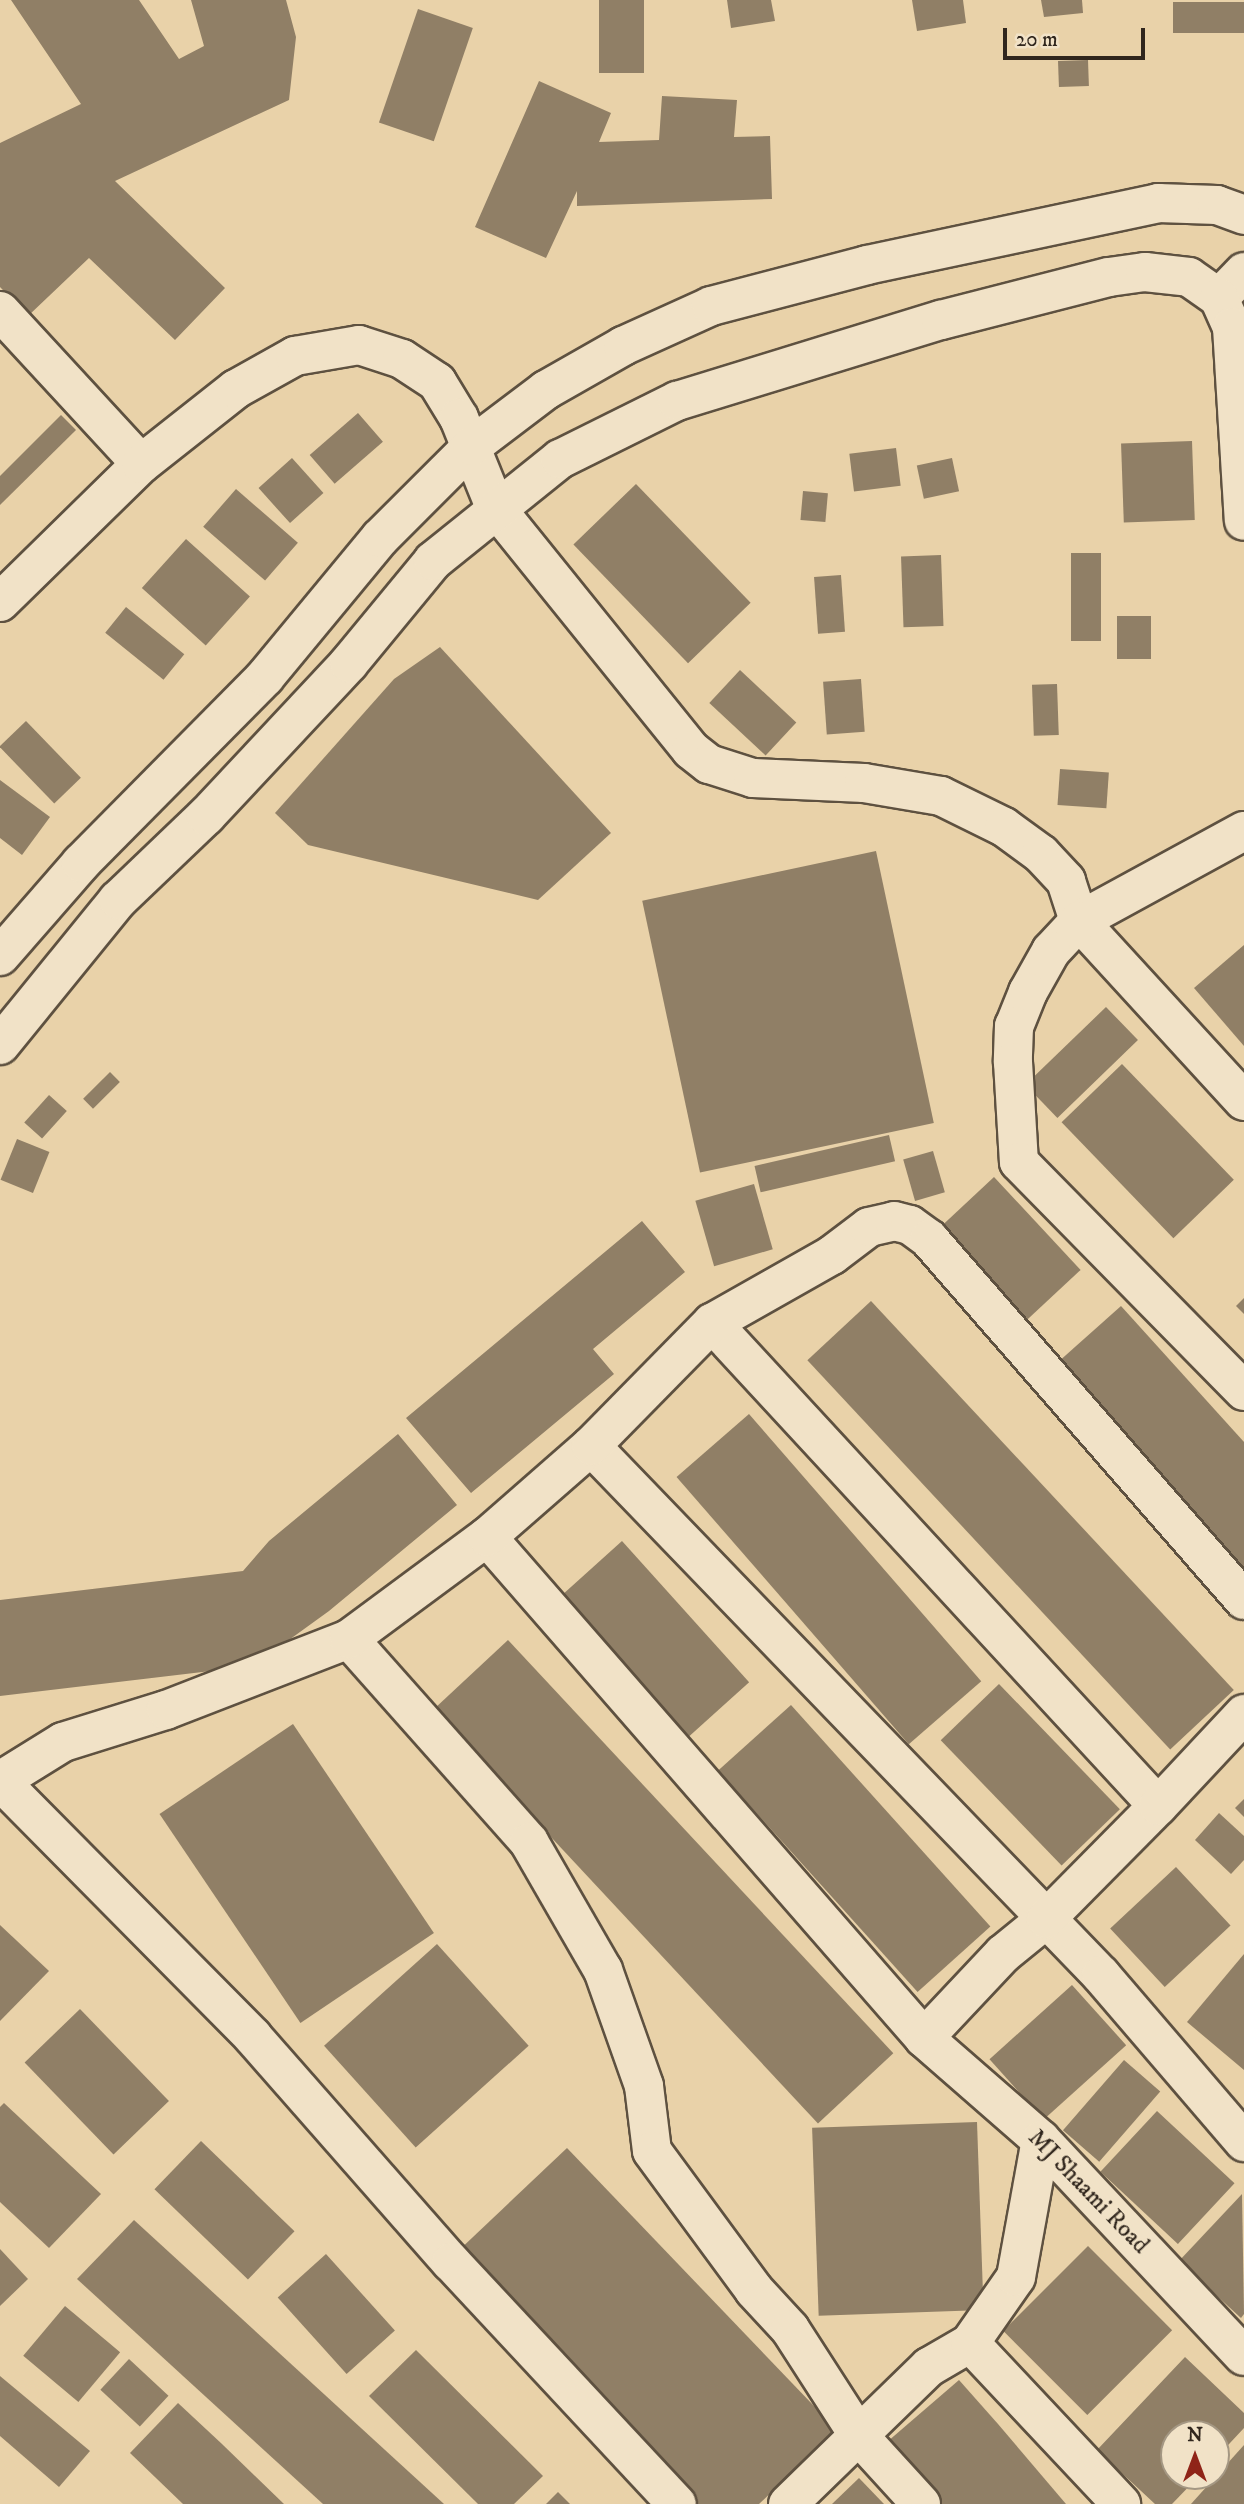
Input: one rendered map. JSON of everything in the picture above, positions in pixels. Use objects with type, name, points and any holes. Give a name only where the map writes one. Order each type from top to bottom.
[{"type":"street","points":[[0,956],[80,863],[265,677],[380,538],[472,446],[546,390],[623,346],[711,306],[1088,215],[1158,203],[1217,205],[1244,215]]},
{"type":"street","points":[[0,1045],[118,900],[206,816],[349,663],[433,561],[495,507],[560,459],[677,401],[941,320],[1145,272],[1231,285],[1244,521]]},
{"type":"street","points":[[0,311],[141,464]]},
{"type":"street","points":[[0,602],[141,464],[236,389],[295,356],[359,345],[401,359],[437,382],[472,446],[495,507],[668,723],[709,764],[753,778],[864,783],[942,796],[1004,827],[1041,854],[1066,881],[1079,921],[1244,1101]]},
{"type":"street","points":[[1244,831],[1079,921],[1051,951],[1014,1026],[1019,1162],[1244,1391]]},
{"type":"street","points":[[80,863],[118,900]]},
{"type":"street","points":[[677,2504],[451,2262],[253,2037],[0,1781],[63,1742],[166,1710],[349,1639],[487,1537],[591,1446],[712,1323],[832,1255],[869,1227],[894,1221],[910,1225],[929,1239],[1244,1600]]},
{"type":"street","points":[[712,1323],[1158,1806]]},
{"type":"street","points":[[591,1446],[1101,1975],[1244,2142]]},
{"type":"street","name":"MJ Shaami Road","points":[[487,1537],[924,2038],[1041,2140],[1244,2356]]},
{"type":"street","points":[[349,1639],[528,1842],[603,1970],[644,2085],[652,2151],[754,2290],[790,2329],[859,2436],[921,2504]]},
{"type":"street","points":[[924,2038],[1003,1954],[1046,1919],[1158,1806],[1244,1714]]},
{"type":"street","points":[[788,2504],[929,2367],[970,2343],[1016,2277],[1041,2140]]},
{"type":"street","points":[[970,2343],[1121,2504]]},
{"type":"building","points":[[11,0],[139,0],[179,59],[204,46],[191,0],[286,0],[296,37],[289,100],[115,181],[225,288],[175,340],[89,258],[28,316],[0,287],[0,143],[81,104]]},
{"type":"building","points":[[599,0],[644,0],[644,73],[599,73]]},
{"type":"building","points":[[727,0],[771,0],[775,21],[731,28]]},
{"type":"building","points":[[912,0],[963,0],[966,23],[917,31]]},
{"type":"building","points":[[1041,0],[1082,0],[1083,13],[1044,17]]},
{"type":"building","points":[[1173,2],[1244,2],[1244,33],[1173,33]]},
{"type":"building","points":[[418,9],[473,28],[434,141],[379,122]]},
{"type":"building","points":[[1088,60],[1089,86],[1059,87],[1058,61]]},
{"type":"building","points":[[539,81],[611,113],[599,142],[659,140],[662,96],[737,100],[734,137],[770,136],[772,199],[577,206],[577,191],[546,258],[475,227]]},
{"type":"building","points":[[358,413],[383,442],[335,484],[310,455]]},
{"type":"building","points":[[61,415],[76,430],[0,505],[0,476]]},
{"type":"building","points":[[1192,441],[1195,520],[1124,522],[1121,443]]},
{"type":"building","points":[[896,448],[901,486],[854,491],[849,454]]},
{"type":"building","points":[[292,458],[323,493],[290,523],[259,488]]},
{"type":"building","points":[[952,458],[959,491],[924,499],[917,465]]},
{"type":"building","points":[[636,484],[751,603],[688,663],[573,544]]},
{"type":"building","points":[[236,489],[298,543],[265,581],[203,527]]},
{"type":"building","points":[[803,491],[828,493],[825,522],[800,520]]},
{"type":"building","points":[[186,539],[250,597],[206,646],[142,588]]},
{"type":"building","points":[[1071,553],[1101,553],[1101,641],[1071,641]]},
{"type":"building","points":[[941,555],[943,626],[904,627],[901,556]]},
{"type":"building","points":[[841,575],[845,632],[818,634],[814,577]]},
{"type":"building","points":[[126,607],[184,654],[164,680],[105,633]]},
{"type":"building","points":[[1117,616],[1151,616],[1151,659],[1117,659]]},
{"type":"building","points":[[440,647],[611,833],[538,900],[308,845],[275,813],[394,679]]},
{"type":"building","points":[[740,670],[796,723],[766,755],[709,703]]},
{"type":"building","points":[[861,679],[865,732],[827,735],[823,682]]},
{"type":"building","points":[[1057,684],[1059,735],[1034,736],[1032,685]]},
{"type":"building","points":[[26,721],[81,778],[54,804],[0,747]]},
{"type":"building","points":[[1060,769],[1109,772],[1106,808],[1057,805]]},
{"type":"building","points":[[0,780],[50,817],[22,855],[0,838]]},
{"type":"building","points":[[876,851],[934,1123],[700,1173],[642,901]]},
{"type":"building","points":[[1244,945],[1244,1046],[1194,988]]},
{"type":"building","points":[[1106,1007],[1138,1040],[1057,1118],[1025,1085]]},
{"type":"building","points":[[1122,1064],[1234,1180],[1173,1238],[1062,1122]]},
{"type":"building","points":[[110,1072],[120,1082],[93,1109],[83,1099]]},
{"type":"building","points":[[49,1095],[67,1111],[42,1139],[24,1122]]},
{"type":"building","points":[[889,1135],[895,1161],[761,1192],[755,1166]]},
{"type":"building","points":[[17,1139],[49,1152],[33,1193],[1,1180]]},
{"type":"building","points":[[933,1151],[945,1192],[915,1201],[903,1160]]},
{"type":"building","points":[[994,1177],[1081,1270],[1018,1329],[931,1236]]},
{"type":"building","points":[[754,1184],[773,1249],[714,1266],[695,1201]]},
{"type":"building","points":[[642,1221],[685,1272],[593,1349],[614,1374],[471,1493],[406,1418]]},
{"type":"building","points":[[1244,1298],[1244,1314],[1236,1306]]},
{"type":"building","points":[[871,1301],[1234,1690],[1170,1749],[807,1360]]},
{"type":"building","points":[[1121,1306],[1244,1442],[1244,1573],[1057,1363]]},
{"type":"building","points":[[749,1414],[981,1681],[909,1744],[677,1477]]},
{"type":"building","points":[[398,1434],[457,1505],[329,1611],[253,1666],[0,1696],[0,1600],[243,1571],[269,1541]]},
{"type":"building","points":[[622,1541],[749,1682],[689,1736],[562,1595]]},
{"type":"building","points":[[508,1640],[893,2053],[818,2123],[433,1710]]},
{"type":"building","points":[[999,1684],[1120,1809],[1062,1865],[941,1740]]},
{"type":"building","points":[[791,1705],[990,1926],[918,1992],[718,1771]]},
{"type":"building","points":[[293,1724],[434,1933],[300,2023],[160,1814]]},
{"type":"building","points":[[1244,1799],[1244,1817],[1235,1808]]},
{"type":"building","points":[[1219,1813],[1244,1836],[1244,1860],[1231,1874],[1195,1840]]},
{"type":"building","points":[[1176,1867],[1231,1926],[1165,1987],[1110,1928]]},
{"type":"building","points":[[0,1925],[49,1971],[0,2021]]},
{"type":"building","points":[[437,1944],[529,2046],[416,2148],[324,2046]]},
{"type":"building","points":[[1244,1954],[1244,2070],[1187,2022]]},
{"type":"building","points":[[1072,1985],[1126,2045],[1044,2119],[990,2059]]},
{"type":"building","points":[[80,2009],[169,2101],[114,2155],[25,2062]]},
{"type":"building","points":[[1124,2060],[1160,2091],[1099,2162],[1063,2130]]},
{"type":"building","points":[[4,2103],[101,2194],[49,2248],[0,2202],[0,2107]]},
{"type":"building","points":[[1157,2111],[1235,2183],[1178,2244],[1100,2172]]},
{"type":"building","points":[[977,2122],[984,2310],[819,2316],[812,2128]]},
{"type":"building","points":[[201,2141],[295,2231],[248,2280],[154,2189]]},
{"type":"building","points":[[567,2148],[837,2430],[759,2504],[695,2504],[455,2254]]},
{"type":"building","points":[[1242,2194],[1244,2314],[1241,2318],[1179,2261]]},
{"type":"building","points":[[134,2220],[444,2504],[323,2504],[77,2279]]},
{"type":"building","points":[[1088,2246],[1172,2330],[1087,2415],[1003,2331]]},
{"type":"building","points":[[0,2249],[28,2279],[0,2306]]},
{"type":"building","points":[[326,2254],[395,2331],[347,2374],[278,2297]]},
{"type":"building","points":[[65,2306],[120,2352],[78,2402],[23,2356]]},
{"type":"building","points":[[416,2350],[543,2476],[514,2504],[478,2504],[369,2396]]},
{"type":"building","points":[[1185,2357],[1244,2413],[1244,2428],[1230,2443],[1230,2420],[1160,2420],[1160,2490],[1186,2490],[1172,2504],[1155,2504],[1097,2450]]},
{"type":"building","points":[[129,2359],[168,2396],[140,2427],[100,2390]]},
{"type":"building","points":[[0,2376],[90,2451],[59,2487],[0,2436]]},
{"type":"building","points":[[959,2380],[1066,2504],[940,2504],[887,2442]]},
{"type":"building","points":[[178,2403],[284,2504],[183,2504],[130,2453]]},
{"type":"building","points":[[1244,2445],[1244,2504],[1191,2504],[1204,2490],[1230,2490],[1230,2461]]},
{"type":"building","points":[[859,2478],[884,2504],[832,2504]]},
{"type":"building","points":[[558,2492],[570,2504],[546,2504]]}]
